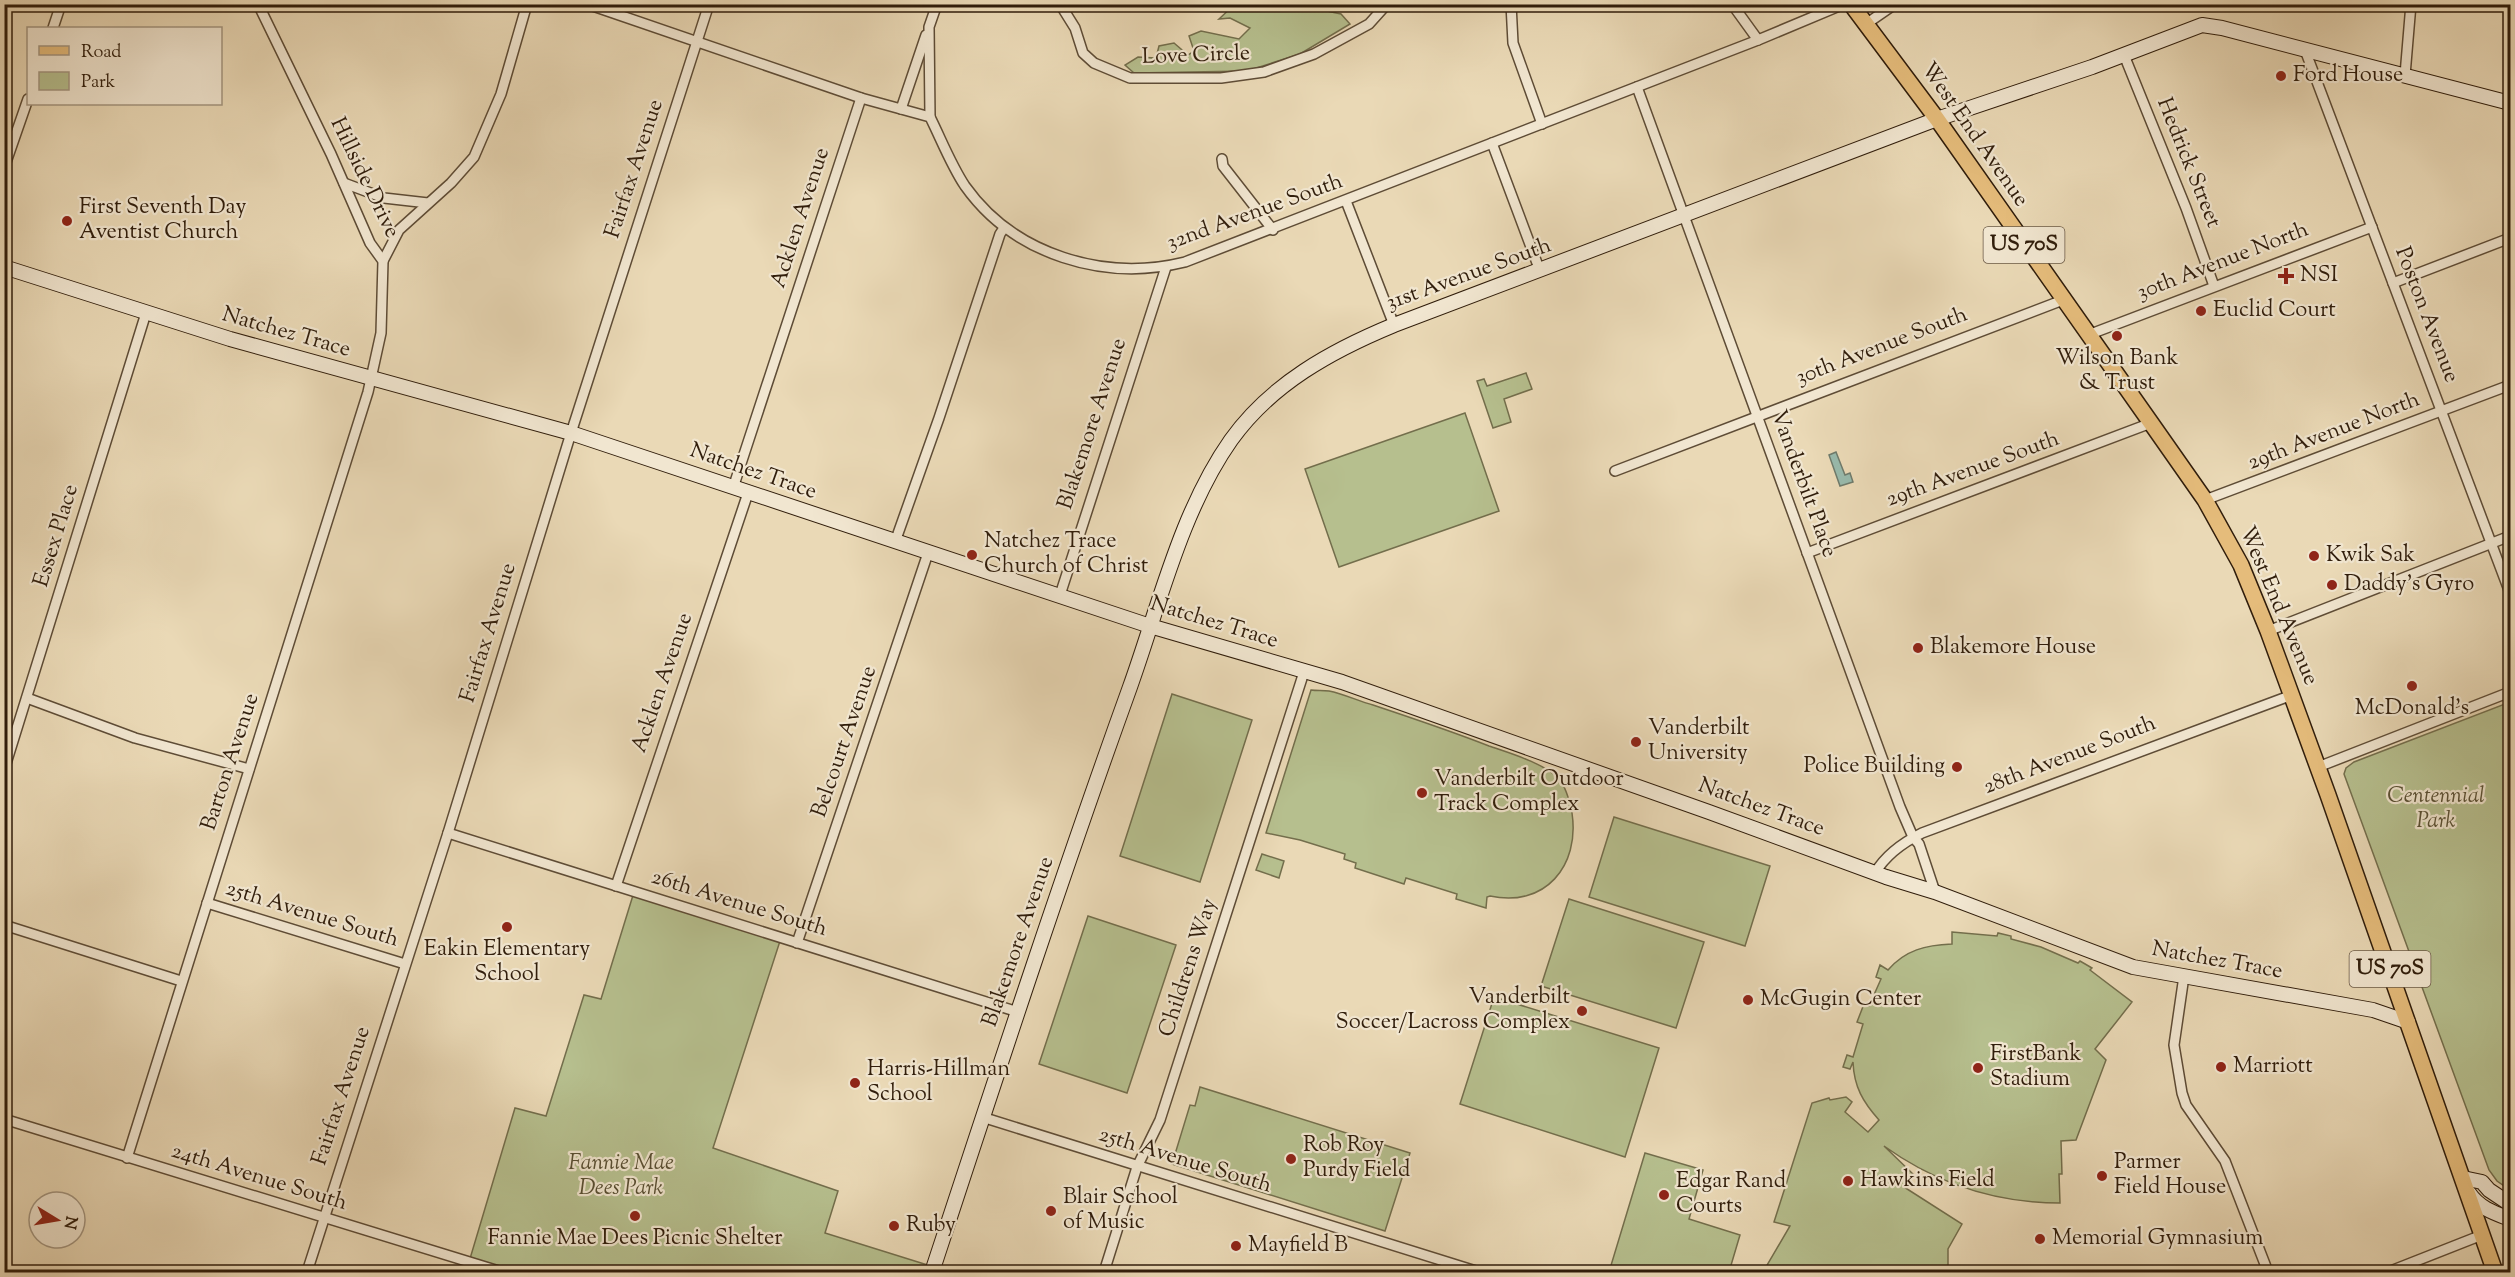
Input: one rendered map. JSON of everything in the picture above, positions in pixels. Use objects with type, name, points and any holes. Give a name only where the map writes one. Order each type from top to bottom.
[{"type":"main road","name":"West End Avenue","points":[[1851,4],[1937,120],[2205,500],[2241,565],[2318,767],[2495,1272]]},
{"type":"main road","name":"31st Avenue South","points":[[1150,626],[1188,521],[1210,473],[1232,438],[1284,384],[1315,362],[1394,325],[1937,120],[2124,55],[2202,25],[2223,28],[2511,103]]},
{"type":"main road","name":"Natchez Trace","points":[[4,267],[230,339],[571,433],[1150,626],[1342,682],[1875,873],[1935,892],[2133,967],[2373,1010],[2408,1022]]},
{"type":"main road","name":"Blakemore Avenue","points":[[932,1272],[982,1117],[1150,626]]},
{"type":"main road","points":[[2511,1204],[2488,1190],[2482,1182],[2465,1183],[2474,1201],[2484,1208],[2511,1219]]},
{"type":"street","points":[[52,27],[61,4]]},
{"type":"street","name":"Hillside Drive","points":[[258,4],[344,183],[370,243],[383,261],[381,333],[372,379]]},
{"type":"street","points":[[383,261],[399,230],[451,183],[474,157],[501,94],[527,4]]},
{"type":"street","points":[[587,4],[861,98],[930,117],[929,27]]},
{"type":"street","name":"Fairfax Avenue","points":[[307,1272],[448,833],[571,433],[709,4]]},
{"type":"street","points":[[901,109],[937,4]]},
{"type":"street","name":"Love Circle","points":[[1060,4],[1075,28],[1083,53],[1094,63],[1130,78],[1221,78],[1264,72],[1314,54],[1369,24],[1387,4]]},
{"type":"street","points":[[1511,4],[1513,44],[1542,124]]},
{"type":"street","points":[[1732,4],[1758,40]]},
{"type":"street","name":"32nd Avenue South","points":[[930,117],[964,185],[986,212],[1004,228],[1046,251],[1097,267],[1166,267],[1273,230],[1758,40],[1844,4]]},
{"type":"street","points":[[1866,24],[1895,4]]},
{"type":"street","points":[[2404,75],[2411,4]]},
{"type":"street","name":"Poston Avenue","points":[[2305,50],[2511,593]]},
{"type":"street","name":"Hedrick Street","points":[[2124,55],[2186,208],[2214,286]]},
{"type":"street","name":"Vanderbilt Place","points":[[1637,87],[1807,553],[1935,892]]},
{"type":"street","name":"Acklen Avenue","points":[[733,488],[861,98]]},
{"type":"street","points":[[4,168],[27,102]]},
{"type":"street","points":[[1492,143],[1540,271]]},
{"type":"street","points":[[1222,159],[1223,166],[1273,230]]},
{"type":"street","points":[[344,183],[384,198],[428,203]]},
{"type":"street","points":[[1346,201],[1394,325]]},
{"type":"street","name":"30th Avenue North","points":[[2088,335],[2372,227]]},
{"type":"street","points":[[895,542],[1000,234],[1004,228]]},
{"type":"street","points":[[2393,282],[2511,238]]},
{"type":"street","name":"Blakemore Avenue","points":[[1060,595],[1166,267]]},
{"type":"street","name":"30th Avenue South","points":[[1615,471],[2063,300]]},
{"type":"street","name":"Essex Place","points":[[4,770],[146,313]]},
{"type":"street","name":"Barton Avenue","points":[[127,1158],[372,379]]},
{"type":"street","name":"29th Avenue North","points":[[2205,500],[2511,385]]},
{"type":"street","name":"29th Avenue South","points":[[1807,553],[2151,423]]},
{"type":"street","name":"Acklen Avenue","points":[[616,886],[748,493]]},
{"type":"street","points":[[2268,631],[2511,536]]},
{"type":"street","name":"Belcourt Avenue","points":[[797,943],[928,553]]},
{"type":"street","name":"Childrens Way","points":[[1104,1272],[1137,1167],[1160,1120],[1304,672]]},
{"type":"street","points":[[2318,767],[2511,692]]},
{"type":"street","name":"28th Avenue South","points":[[1875,873],[1880,864],[1913,837],[2292,695]]},
{"type":"street","points":[[27,698],[135,738],[249,769]]},
{"type":"street","name":"26th Avenue South","points":[[448,833],[1018,1012]]},
{"type":"street","name":"25th Avenue South","points":[[207,903],[405,964]]},
{"type":"street","points":[[4,925],[181,981]]},
{"type":"street","points":[[2184,976],[2174,1034],[2175,1066],[2186,1105],[2225,1161],[2268,1272]]},
{"type":"street","name":"25th Avenue South","points":[[982,1117],[1479,1272]]},
{"type":"street","name":"24th Avenue South","points":[[4,1119],[502,1272]]},
{"type":"street","points":[[2388,1272],[2482,1235]]},
{"type":"green space","points":[[1234,5],[1325,5],[1327,11],[1341,14],[1350,24],[1300,54],[1247,71],[1134,73],[1125,65],[1138,57],[1156,58],[1159,46],[1174,43],[1188,55],[1194,51],[1189,36],[1201,31],[1239,39],[1250,28],[1230,18],[1219,19]]},
{"type":"green space","points":[[1526,373],[1532,389],[1504,399],[1511,422],[1493,428],[1477,381],[1484,379],[1487,386]]},
{"type":"green space","points":[[1465,413],[1499,511],[1339,567],[1305,469]]},
{"type":"green space","name":"Vanderbilt Outdoor Track Complex","points":[[1311,690],[1335,692],[1417,720],[1526,759],[1553,773],[1561,782],[1567,795],[1572,813],[1573,832],[1564,866],[1555,879],[1542,889],[1527,896],[1487,897],[1486,908],[1456,899],[1457,894],[1406,878],[1404,884],[1355,868],[1356,863],[1344,859],[1345,854],[1300,840],[1266,833]]},
{"type":"green space","points":[[1172,694],[1252,720],[1200,882],[1120,856]]},
{"type":"green space","name":"Centennial Park","points":[[2510,702],[2510,1190],[2497,1181],[2489,1170],[2344,774],[2346,768],[2354,762]]},
{"type":"green space","points":[[1614,817],[1770,866],[1745,946],[1589,897]]},
{"type":"green space","points":[[1262,854],[1284,861],[1279,878],[1256,870]]},
{"type":"green space","name":"Fannie Mae Dees Park","points":[[634,892],[781,938],[713,1148],[838,1191],[825,1233],[934,1267],[932,1272],[502,1272],[469,1262],[515,1108],[546,1116],[584,995],[601,999]]},
{"type":"green space","points":[[1569,899],[1704,942],[1676,1028],[1541,986]]},
{"type":"green space","points":[[1088,916],[1176,945],[1127,1093],[1039,1064]]},
{"type":"green space","name":"FirstBank Stadium","points":[[1952,932],[1997,936],[1998,933],[2041,947],[2078,963],[2080,961],[2092,968],[2090,970],[2132,1002],[2095,1049],[2106,1060],[2076,1140],[2061,1141],[2060,1203],[2013,1199],[1967,1189],[1925,1171],[1884,1146],[1914,1175],[1904,1187],[1962,1224],[1948,1249],[1948,1272],[1763,1272],[1790,1226],[1774,1222],[1812,1103],[1829,1098],[1830,1100],[1846,1097],[1852,1102],[1845,1112],[1868,1132],[1879,1120],[1860,1094],[1853,1062],[1850,1069],[1843,1067],[1847,1055],[1853,1057],[1863,1024],[1857,1022],[1864,1004],[1869,1006],[1881,979],[1876,977],[1880,965],[1888,970],[1909,953],[1933,946],[1952,944]]},
{"type":"green space","points":[[1494,997],[1659,1048],[1625,1157],[1460,1104]]},
{"type":"green space","name":"Rob Roy Purdy Field","points":[[1200,1087],[1410,1153],[1385,1231],[1172,1164],[1190,1105],[1195,1106]]},
{"type":"green space","name":"Edgar Rand Courts","points":[[1645,1153],[1703,1170],[1689,1219],[1740,1235],[1729,1272],[1609,1272]]},
{"type":"shaded area","points":[[1836,452],[1845,475],[1850,473],[1853,482],[1840,486],[1829,455]]},
{"type":"place","name":"Ford House","points":[[2281,76]]},
{"type":"place","name":"First Seventh Day Aventist Church","points":[[67,221]]},
{"type":"place","name":"NSI","points":[[2286,276]]},
{"type":"place","name":"Euclid Court","points":[[2201,311]]},
{"type":"place","name":"Wilson Bank & Trust","points":[[2117,336]]},
{"type":"place","name":"Natchez Trace Church of Christ","points":[[972,555]]},
{"type":"place","name":"Kwik Sak","points":[[2314,556]]},
{"type":"place","name":"Daddy's Gyro","points":[[2332,585]]},
{"type":"place","name":"Blakemore House","points":[[1918,648]]},
{"type":"place","name":"McDonald's","points":[[2412,686]]},
{"type":"place","name":"Vanderbilt University","points":[[1636,742]]},
{"type":"place","name":"Police Building","points":[[1957,767]]},
{"type":"place","name":"Vanderbilt Outdoor Track Complex","points":[[1422,793]]},
{"type":"place","name":"Eakin Elementary School","points":[[507,927]]},
{"type":"place","name":"McGugin Center","points":[[1748,1000]]},
{"type":"place","name":"Vanderbilt Soccer/Lacross Complex","points":[[1582,1011]]},
{"type":"place","name":"Marriott","points":[[2221,1067]]},
{"type":"place","name":"FirstBank Stadium","points":[[1978,1068]]},
{"type":"place","name":"Harris-Hillman School","points":[[855,1083]]},
{"type":"place","name":"Rob Roy Purdy Field","points":[[1291,1159]]},
{"type":"place","name":"Parmer Field House","points":[[2102,1176]]},
{"type":"place","name":"Hawkins Field","points":[[1848,1181]]},
{"type":"place","name":"Edgar Rand Courts","points":[[1664,1195]]},
{"type":"place","name":"Blair School of Music","points":[[1051,1211]]},
{"type":"place","name":"Fannie Mae Dees Picnic Shelter","points":[[635,1216]]},
{"type":"place","name":"Ruby","points":[[894,1226]]},
{"type":"place","name":"Memorial Gymnasium","points":[[2040,1239]]},
{"type":"place","name":"Mayfield B","points":[[1236,1246]]}]
